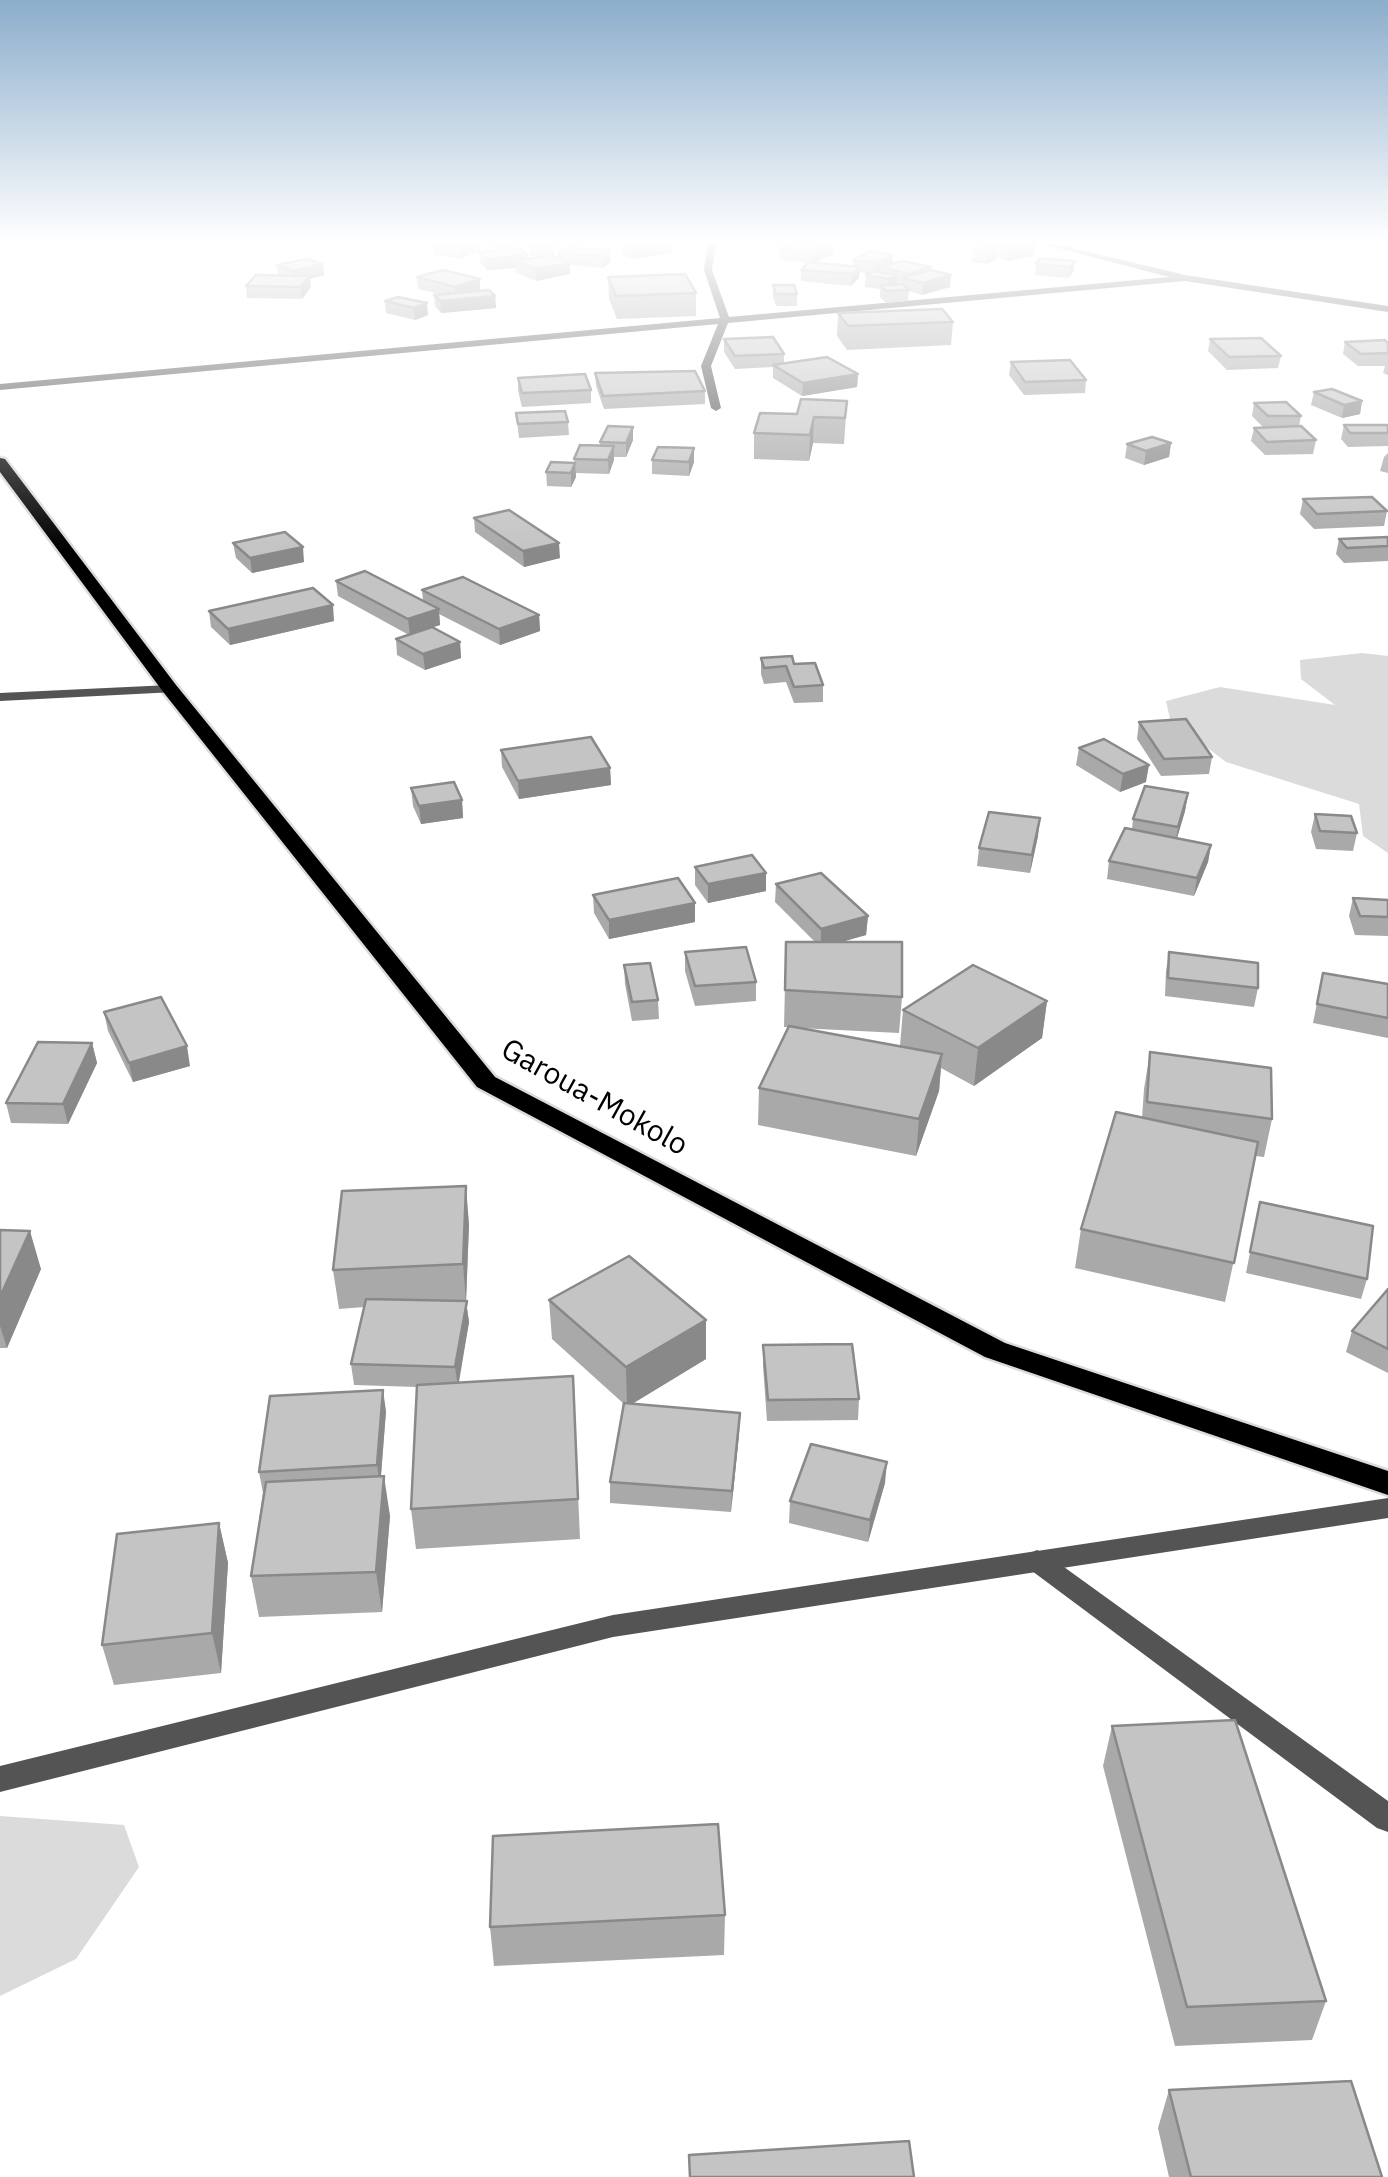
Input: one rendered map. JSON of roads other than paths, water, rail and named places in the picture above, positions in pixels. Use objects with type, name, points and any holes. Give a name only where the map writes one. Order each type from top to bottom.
[{"type":"main road","name":"Garoua-Mokolo","points":[[0,462],[170,689],[486,1082],[995,1350],[1388,1483]]},
{"type":"street","points":[[0,387],[441,346]]},
{"type":"street","points":[[714,346],[706,366],[716,408]]},
{"type":"street","points":[[0,697],[170,689]]},
{"type":"street","points":[[0,1779],[613,1626],[1388,1508]]},
{"type":"street","points":[[1037,1561],[1388,1818]]}]
